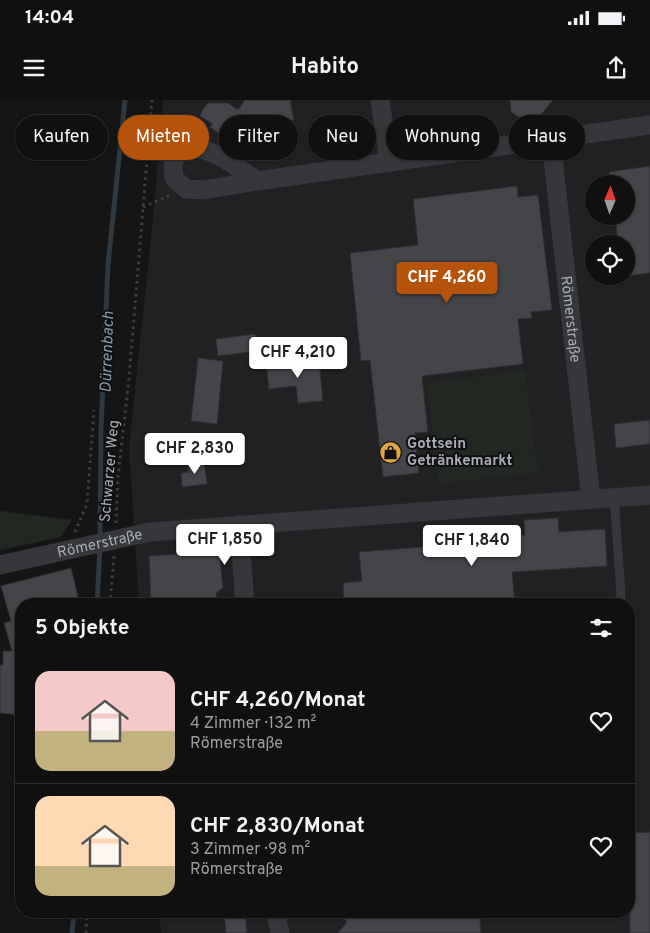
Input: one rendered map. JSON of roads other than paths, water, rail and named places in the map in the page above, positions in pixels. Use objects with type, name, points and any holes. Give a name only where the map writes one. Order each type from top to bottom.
[{"type":"street","points":[[380,100],[390,163]]},
{"type":"street","points":[[585,135],[650,126]]},
{"type":"street","points":[[257,181],[224,158],[197,148],[181,151],[173,160],[174,178],[186,189],[203,190],[509,146]]},
{"type":"street","name":"Römerstraße","points":[[552,160],[591,499]]},
{"type":"street","name":"Römerstraße","points":[[0,565],[150,532],[650,495]]},
{"type":"street","points":[[239,525],[244,598]]},
{"type":"street","points":[[277,918],[280,933]]},
{"type":"lane","points":[[614,497],[621,598]]},
{"type":"waterway","name":"Dürrenbach","points":[[100,539],[101,429],[108,265],[125,100]]},
{"type":"waterway","name":"Dürrenbach","points":[[97,598],[100,547]]},
{"type":"waterway","name":"Dürrenbach","points":[[72,933],[73,918]]},
{"type":"place","name":"Gottsein Getränkemarkt","points":[[391,452]]}]
